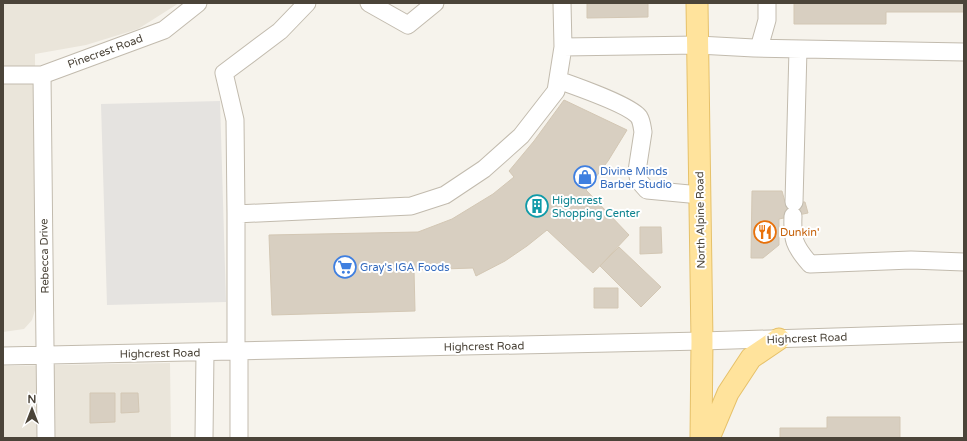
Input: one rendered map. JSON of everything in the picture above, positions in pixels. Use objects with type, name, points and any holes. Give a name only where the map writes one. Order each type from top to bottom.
[{"type":"main road","name":"North Alpine Road","points":[[697,3],[702,438]]},
{"type":"main road","points":[[709,438],[728,393],[751,358],[779,339]]},
{"type":"street","name":"Pinecrest Road","points":[[3,76],[42,74],[164,30],[198,3]]},
{"type":"street","points":[[239,438],[235,120],[224,73],[280,31],[307,3]]},
{"type":"street","points":[[369,3],[408,25],[435,3]]},
{"type":"street","points":[[236,214],[410,206],[444,195],[484,169],[521,136],[556,91],[563,47],[562,3]]},
{"type":"street","points":[[759,48],[767,20],[767,3]]},
{"type":"street","points":[[563,47],[698,45],[759,48],[964,52]]},
{"type":"street","points":[[798,49],[792,235],[799,252],[810,264],[911,260],[964,262]]},
{"type":"street","name":"Rebecca Drive","points":[[42,74],[46,438]]},
{"type":"street","points":[[558,80],[628,107],[638,116],[643,132],[637,171],[639,181],[647,190],[700,195]]},
{"type":"street","name":"Highcrest Road","points":[[3,356],[702,341],[964,333]]},
{"type":"street","points":[[204,438],[205,352]]},
{"type":"shaded area","points":[[3,3],[179,3],[138,29],[86,45],[35,54],[36,307],[32,320],[24,329],[3,332]]},
{"type":"shaded area","points":[[220,101],[226,302],[107,305],[101,104]]},
{"type":"shaded area","points":[[170,363],[171,438],[3,438],[3,366]]},
{"type":"building","points":[[587,3],[648,3],[648,17],[587,18]]},
{"type":"building","points":[[794,3],[964,3],[964,12],[886,12],[886,24],[794,24]]},
{"type":"building","name":"Highcrest Shopping Center","points":[[564,100],[627,130],[608,161],[586,190],[629,235],[593,273],[547,230],[505,261],[476,276],[473,268],[414,270],[415,311],[272,315],[269,235],[418,232],[452,219],[493,194],[514,177],[509,171],[534,141]]},
{"type":"building","name":"Dunkin'","points":[[752,191],[782,191],[785,202],[805,202],[808,213],[779,219],[779,245],[763,258],[751,258]]},
{"type":"building","points":[[640,227],[661,227],[662,253],[640,254]]},
{"type":"building","points":[[619,247],[661,287],[641,307],[600,266]]},
{"type":"building","points":[[594,288],[618,288],[618,308],[594,308]]},
{"type":"building","points":[[90,393],[115,393],[115,422],[90,423]]},
{"type":"building","points":[[121,393],[138,393],[139,412],[121,413]]},
{"type":"building","points":[[827,417],[900,417],[900,438],[780,438],[780,428],[827,428]]},
{"type":"place","name":"Divine Minds Barber Studio","points":[[585,177]]},
{"type":"place","name":"Highcrest Shopping Center","points":[[537,206]]},
{"type":"place","name":"Dunkin'","points":[[765,232]]},
{"type":"place","name":"Gray's IGA Foods","points":[[345,267]]}]
